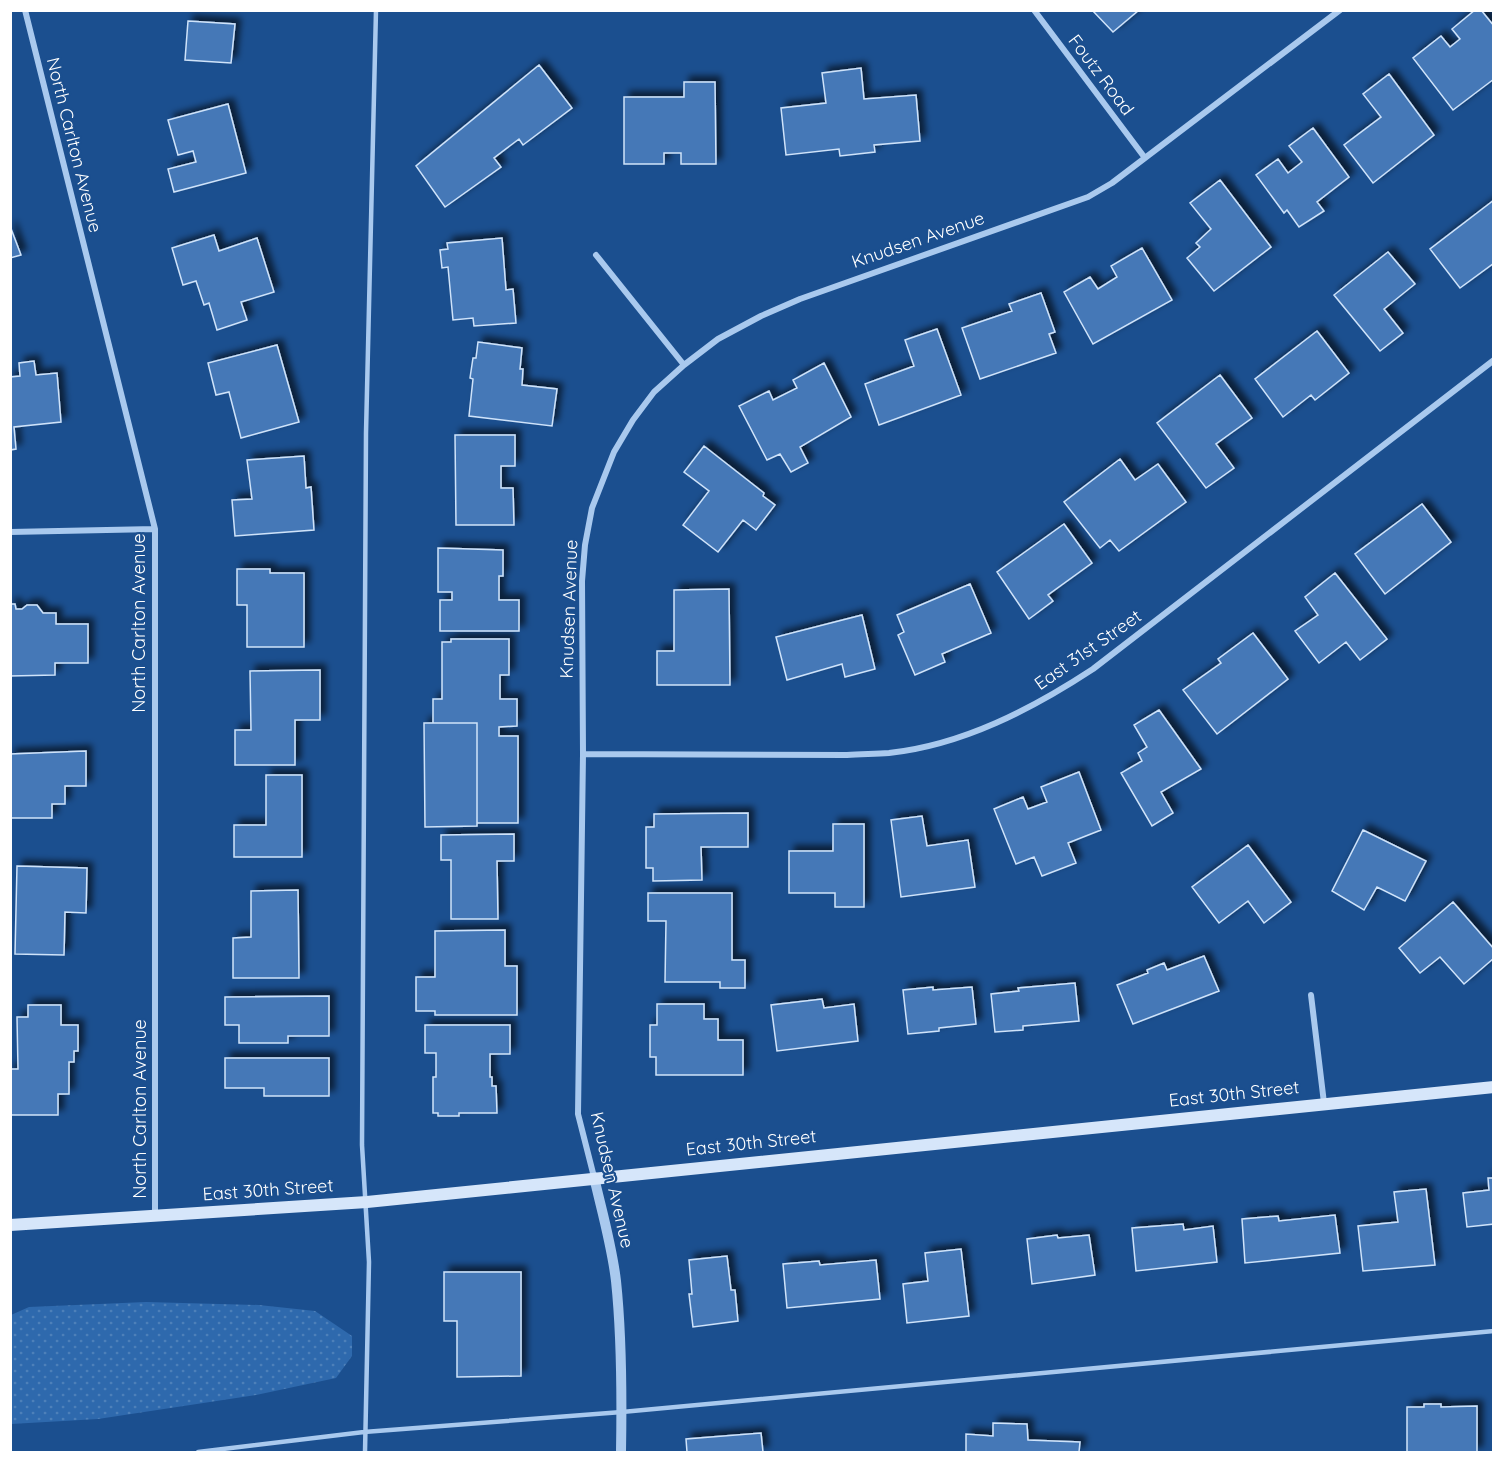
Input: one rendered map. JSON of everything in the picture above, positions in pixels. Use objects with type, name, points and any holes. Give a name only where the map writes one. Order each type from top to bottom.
[{"type":"main road","name":"East 30th Street","points":[[10,1225],[367,1202],[594,1177],[1494,1087]]},
{"type":"street","name":"North Carlton Avenue","points":[[25,10],[155,529],[155,1216]]},
{"type":"street","name":"Foutz Road","points":[[1034,10],[1145,158]]},
{"type":"street","name":"Knudsen Avenue","points":[[621,1452],[620,1332],[616,1280],[609,1236],[578,1114],[583,754],[582,581],[585,545],[592,508],[614,452],[633,420],[654,392],[717,339],[800,299],[1088,197],[1113,183],[1340,10]]},
{"type":"street","points":[[596,255],[684,365]]},
{"type":"street","name":"East 31st Street","points":[[583,754],[847,755],[890,752],[931,744],[977,730],[1019,713],[1051,697],[1093,669],[1494,360]]},
{"type":"street","points":[[10,532],[155,529]]},
{"type":"street","points":[[1311,995],[1323,1103]]},
{"type":"lane","points":[[365,1452],[369,1262],[362,1145],[366,433],[376,10]]},
{"type":"lane","points":[[198,1452],[364,1432],[622,1412],[1494,1331]]},
{"type":"shaded area","points":[[146,1302],[259,1305],[315,1311],[352,1336],[352,1356],[336,1378],[256,1395],[98,1419],[11,1424],[11,1315],[29,1307]]},
{"type":"building","points":[[1092,10],[1139,10],[1113,32]]},
{"type":"building","points":[[1475,10],[1481,10],[1494,26],[1494,79],[1453,110],[1413,58],[1441,36],[1450,47],[1460,39],[1452,29]]},
{"type":"building","points":[[188,21],[235,24],[231,63],[185,60]]},
{"type":"building","points":[[539,65],[572,108],[523,145],[519,139],[494,158],[501,167],[445,207],[416,166]]},
{"type":"building","points":[[861,68],[864,99],[916,95],[920,141],[874,145],[875,152],[840,156],[839,149],[786,155],[781,108],[826,103],[822,73]]},
{"type":"building","points":[[1389,74],[1434,135],[1373,183],[1344,145],[1381,117],[1363,94]]},
{"type":"building","points":[[684,82],[715,82],[716,164],[681,164],[681,153],[664,153],[664,164],[624,164],[624,97],[684,97]]},
{"type":"building","points":[[228,104],[246,173],[174,192],[168,169],[196,162],[193,151],[178,155],[168,120]]},
{"type":"building","points":[[1313,128],[1349,177],[1317,202],[1324,211],[1299,227],[1287,210],[1284,213],[1256,175],[1278,159],[1288,173],[1302,162],[1289,146]]},
{"type":"building","points":[[1220,180],[1271,247],[1214,291],[1187,258],[1200,247],[1196,243],[1211,229],[1190,203]]},
{"type":"building","points":[[1494,200],[1494,263],[1460,288],[1430,249]]},
{"type":"building","points":[[10,226],[21,255],[10,258]]},
{"type":"building","points":[[214,235],[219,251],[257,238],[274,292],[241,302],[247,320],[217,330],[209,303],[204,305],[196,281],[183,285],[172,248]]},
{"type":"building","points":[[502,238],[506,290],[513,289],[516,323],[474,326],[473,318],[453,320],[448,267],[442,268],[440,250],[448,249],[447,243]]},
{"type":"building","points":[[1142,248],[1172,300],[1093,344],[1064,292],[1090,277],[1098,289],[1117,277],[1111,266]]},
{"type":"building","points":[[1388,252],[1415,284],[1384,309],[1403,333],[1380,351],[1334,295]]},
{"type":"building","points":[[1041,293],[1055,332],[1049,334],[1056,353],[980,379],[962,328],[1012,311],[1009,304]]},
{"type":"building","points":[[937,329],[961,395],[879,425],[865,384],[914,366],[905,340]]},
{"type":"building","points":[[1317,331],[1349,373],[1315,400],[1311,395],[1283,417],[1255,379]]},
{"type":"building","points":[[478,342],[522,348],[520,369],[523,369],[522,385],[557,389],[552,426],[469,416],[473,379],[470,378]]},
{"type":"building","points":[[277,345],[299,422],[241,438],[229,392],[216,395],[208,363]]},
{"type":"building","points":[[34,361],[36,375],[57,373],[61,422],[14,427],[16,449],[10,450],[10,377],[20,376],[19,363]]},
{"type":"building","points":[[824,363],[851,417],[800,447],[808,463],[791,472],[780,454],[767,460],[739,406],[769,391],[773,400],[797,388],[793,380]]},
{"type":"building","points":[[1220,375],[1252,418],[1216,444],[1234,468],[1206,488],[1157,423]]},
{"type":"building","points":[[455,435],[515,435],[515,466],[501,466],[501,488],[513,488],[514,525],[456,525]]},
{"type":"building","points":[[704,446],[764,493],[763,496],[775,505],[756,530],[743,520],[718,552],[683,525],[709,491],[684,472]]},
{"type":"building","points":[[304,456],[306,488],[311,487],[314,530],[235,536],[232,500],[252,499],[247,460]]},
{"type":"building","points":[[1120,459],[1135,480],[1158,464],[1186,502],[1119,551],[1110,540],[1100,548],[1064,502]]},
{"type":"building","points":[[1422,504],[1451,542],[1385,594],[1355,554]]},
{"type":"building","points":[[1064,524],[1092,563],[1048,595],[1053,601],[1029,619],[997,572]]},
{"type":"building","points":[[438,548],[503,550],[503,576],[499,576],[499,600],[519,600],[519,631],[440,631],[440,600],[452,600],[452,592],[438,592]]},
{"type":"building","points":[[237,569],[270,569],[270,573],[304,573],[304,647],[247,647],[247,605],[237,605]]},
{"type":"building","points":[[1335,573],[1387,639],[1360,660],[1346,642],[1319,663],[1295,631],[1318,615],[1305,597]]},
{"type":"building","points":[[970,584],[991,633],[942,654],[945,662],[915,675],[898,635],[904,632],[897,615]]},
{"type":"building","points":[[729,589],[730,685],[657,685],[657,651],[674,651],[674,590]]},
{"type":"building","points":[[10,604],[15,604],[16,609],[22,609],[27,605],[37,605],[43,613],[56,613],[56,624],[88,624],[88,663],[55,663],[55,675],[10,676]]},
{"type":"building","points":[[862,615],[875,669],[845,677],[842,664],[787,680],[776,637]]},
{"type":"building","points":[[1253,633],[1288,679],[1217,734],[1183,690],[1221,663],[1218,659]]},
{"type":"building","points":[[451,639],[509,639],[509,675],[500,675],[500,699],[517,699],[517,726],[499,727],[499,736],[518,736],[518,823],[477,823],[477,723],[433,723],[433,699],[442,699],[442,642],[451,642]]},
{"type":"building","points":[[320,670],[320,720],[295,720],[295,765],[235,765],[235,730],[251,730],[250,671]]},
{"type":"building","points":[[1159,710],[1201,769],[1161,792],[1173,813],[1152,826],[1121,773],[1142,761],[1138,753],[1147,747],[1134,725]]},
{"type":"building","points":[[424,723],[477,723],[477,826],[425,827]]},
{"type":"building","points":[[86,751],[86,786],[65,786],[65,804],[52,804],[52,818],[10,818],[10,754]]},
{"type":"building","points":[[1079,772],[1101,830],[1068,843],[1076,863],[1042,876],[1034,857],[1016,864],[994,809],[1023,797],[1028,809],[1047,802],[1041,787]]},
{"type":"building","points":[[266,775],[302,775],[302,857],[234,857],[234,825],[266,825]]},
{"type":"building","points":[[748,813],[748,847],[701,847],[702,880],[653,881],[653,868],[646,868],[646,827],[654,827],[654,814]]},
{"type":"building","points":[[922,816],[927,846],[968,840],[975,887],[901,897],[891,820]]},
{"type":"building","points":[[833,824],[864,824],[864,907],[835,907],[835,893],[789,893],[789,851],[833,851]]},
{"type":"building","points":[[1363,830],[1426,861],[1405,901],[1377,887],[1364,910],[1332,891]]},
{"type":"building","points":[[514,834],[514,861],[497,861],[498,919],[451,919],[451,860],[441,860],[441,835]]},
{"type":"building","points":[[1248,845],[1291,902],[1264,923],[1248,901],[1219,923],[1192,887]]},
{"type":"building","points":[[17,866],[87,868],[86,913],[65,912],[64,955],[15,954]]},
{"type":"building","points":[[298,890],[299,978],[233,978],[233,938],[251,937],[251,891]]},
{"type":"building","points":[[648,893],[732,893],[732,960],[745,960],[745,988],[720,988],[720,982],[665,982],[666,921],[648,921]]},
{"type":"building","points":[[1453,902],[1494,949],[1494,958],[1464,984],[1440,957],[1420,973],[1399,948]]},
{"type":"building","points":[[505,930],[505,966],[517,966],[517,1015],[435,1015],[435,1011],[416,1011],[416,977],[435,977],[435,931]]},
{"type":"building","points":[[1204,956],[1219,991],[1133,1024],[1117,985],[1148,973],[1147,970],[1164,963],[1167,970]]},
{"type":"building","points":[[1075,983],[1079,1021],[1023,1026],[1023,1030],[995,1032],[991,994],[1019,991],[1018,988]]},
{"type":"building","points":[[933,987],[933,990],[972,987],[976,1024],[908,1034],[903,990]]},
{"type":"building","points":[[329,996],[329,1036],[288,1036],[288,1043],[239,1043],[239,1025],[225,1025],[225,997]]},
{"type":"building","points":[[822,999],[824,1008],[854,1004],[858,1041],[777,1051],[771,1005]]},
{"type":"building","points":[[657,1004],[704,1004],[704,1019],[718,1019],[718,1040],[743,1040],[743,1075],[656,1075],[656,1057],[650,1057],[650,1025],[657,1025]]},
{"type":"building","points":[[28,1005],[61,1005],[61,1025],[78,1025],[78,1051],[74,1051],[74,1062],[69,1062],[69,1094],[58,1094],[58,1115],[10,1115],[10,1069],[18,1069],[17,1017],[28,1017]]},
{"type":"building","points":[[425,1025],[510,1025],[510,1054],[490,1054],[490,1077],[492,1077],[492,1086],[496,1086],[497,1113],[459,1113],[459,1116],[438,1116],[438,1113],[433,1113],[436,1053],[425,1053]]},
{"type":"building","points":[[225,1058],[329,1058],[329,1096],[264,1096],[264,1088],[225,1088]]},
{"type":"building","points":[[1488,1178],[1494,1178],[1494,1224],[1467,1227],[1463,1193],[1489,1190]]},
{"type":"building","points":[[1426,1189],[1435,1265],[1363,1271],[1358,1226],[1398,1222],[1394,1192]]},
{"type":"building","points":[[1335,1215],[1340,1253],[1245,1263],[1242,1219],[1278,1216],[1279,1221]]},
{"type":"building","points":[[1183,1224],[1184,1230],[1213,1226],[1217,1262],[1136,1271],[1132,1228]]},
{"type":"building","points":[[1057,1235],[1058,1238],[1089,1235],[1095,1275],[1032,1284],[1027,1239]]},
{"type":"building","points":[[961,1249],[969,1316],[907,1323],[903,1284],[928,1281],[925,1253]]},
{"type":"building","points":[[727,1256],[731,1290],[735,1290],[738,1321],[693,1327],[689,1294],[692,1294],[689,1260]]},
{"type":"building","points":[[876,1260],[880,1299],[787,1308],[783,1264],[819,1261],[820,1265]]},
{"type":"building","points":[[444,1272],[521,1272],[521,1376],[457,1377],[457,1321],[444,1321]]},
{"type":"building","points":[[1424,1404],[1441,1404],[1441,1407],[1477,1406],[1477,1452],[1407,1452],[1407,1407],[1424,1407]]},
{"type":"building","points":[[993,1423],[1027,1424],[1028,1440],[1080,1442],[1079,1452],[966,1452],[966,1434],[993,1436]]},
{"type":"building","points":[[761,1433],[763,1452],[687,1452],[686,1439]]}]
